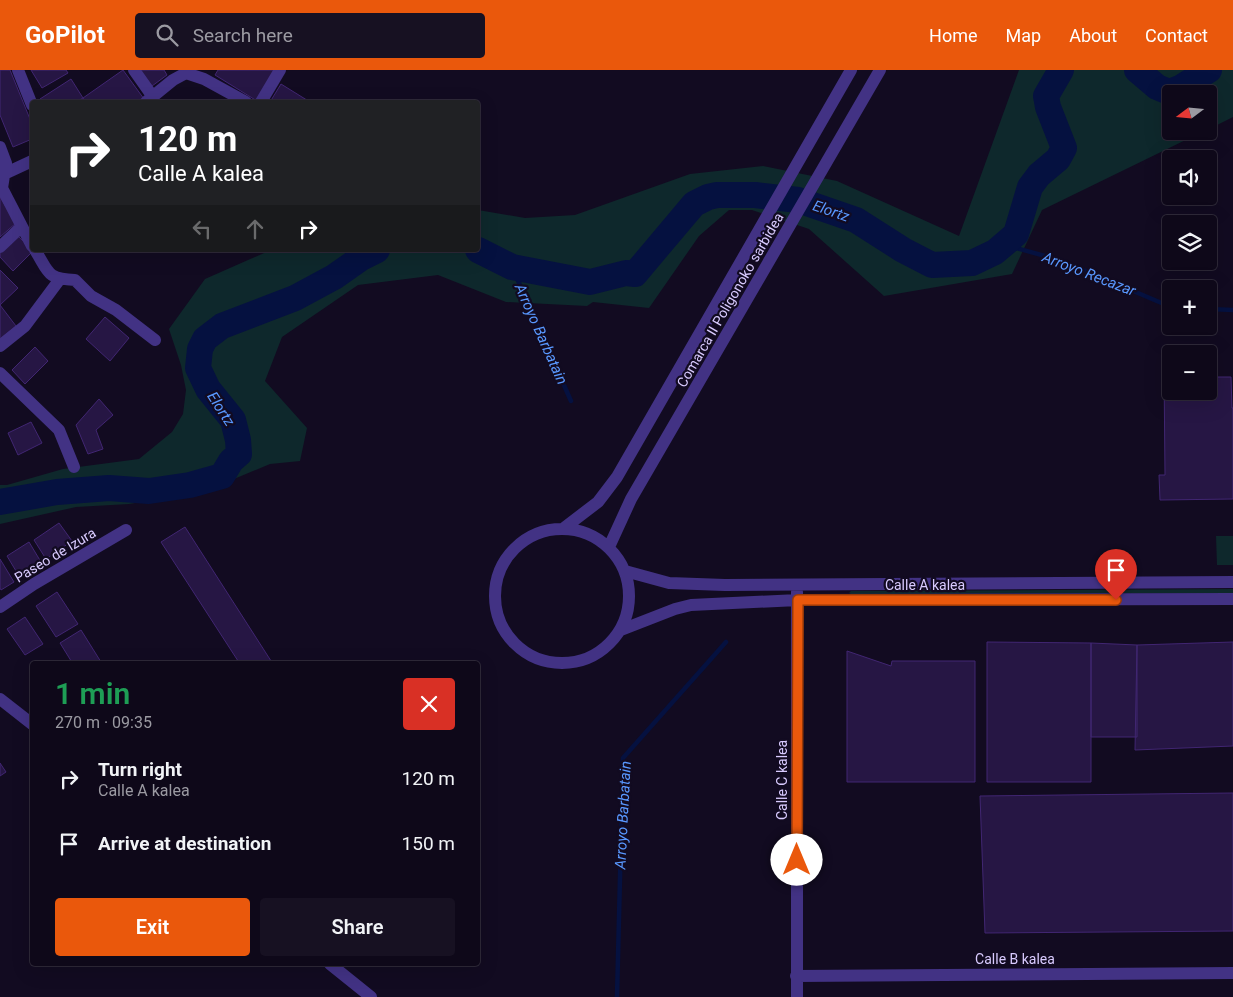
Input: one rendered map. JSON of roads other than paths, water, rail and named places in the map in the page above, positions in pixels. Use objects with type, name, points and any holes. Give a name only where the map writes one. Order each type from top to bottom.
[{"type":"street","points":[[18,70],[30,100]]},
{"type":"street","points":[[134,70],[150,100],[173,80],[186,73],[204,79],[242,100]]},
{"type":"street","points":[[262,100],[280,70]]},
{"type":"street","name":"Comarca II Poligonoko sarbidea","points":[[564,528],[598,502],[617,477],[851,70]]},
{"type":"street","name":"Comarca II Poligonoko sarbidea","points":[[609,547],[632,499],[880,70]]},
{"type":"street","points":[[0,147],[6,163],[1,189],[30,243]]},
{"type":"street","points":[[4,174],[30,162]]},
{"type":"street","points":[[0,247],[21,228]]},
{"type":"street","points":[[36,252],[50,275],[60,279],[75,280],[91,296],[116,310],[155,340]]},
{"type":"street","points":[[0,346],[25,326],[60,279]]},
{"type":"street","points":[[0,373],[59,430],[74,467]]},
{"type":"street","points":[[564,528],[580,530],[596,537],[609,547],[625,571],[630,591],[628,611],[621,630],[607,647],[588,659],[567,664],[545,662],[525,653],[509,638],[498,619],[494,597],[497,576],[507,556],[522,540],[542,531],[564,528]]},
{"type":"street","name":"Paseo de Izura","points":[[0,606],[126,530]]},
{"type":"street","name":"Calle A kalea","points":[[625,571],[669,583],[725,585],[1233,582]]},
{"type":"street","name":"Calle C kalea","points":[[797,584],[797,997]]},
{"type":"street","name":"Calle A kalea","points":[[621,630],[675,609],[691,605],[798,600],[1233,600]]},
{"type":"street","points":[[0,699],[30,722]]},
{"type":"street","points":[[332,966],[371,997]]},
{"type":"street","name":"Calle B kalea","points":[[796,976],[1233,973]]},
{"type":"waterway","name":"Elortz","points":[[480,251],[512,267],[590,282],[626,273],[635,274],[694,204],[717,195],[755,195],[798,200],[856,220],[903,250],[932,265],[972,263],[995,252],[1016,234],[1030,187],[1039,175],[1058,159],[1064,148],[1048,107],[1046,96],[1061,70]]},
{"type":"waterway","name":"Elortz","points":[[1137,70],[1157,87],[1169,92],[1180,88],[1209,70]]},
{"type":"waterway","name":"Arroyo Recazar","points":[[1005,245],[1060,260],[1162,303]]},
{"type":"waterway","name":"Elortz","points":[[0,502],[57,492],[109,488],[149,491],[190,485],[222,476],[231,461],[239,454],[238,440],[233,420],[208,389],[198,368],[200,349],[205,339],[222,326],[295,298],[334,277],[373,252]]},
{"type":"waterway","name":"Arroyo Barbatain","points":[[512,267],[571,401]]},
{"type":"waterway","name":"Arroyo Recazar","points":[[1217,309],[1233,310]]},
{"type":"waterway","name":"Arroyo Barbatain","points":[[617,997],[623,758],[726,642]]}]
